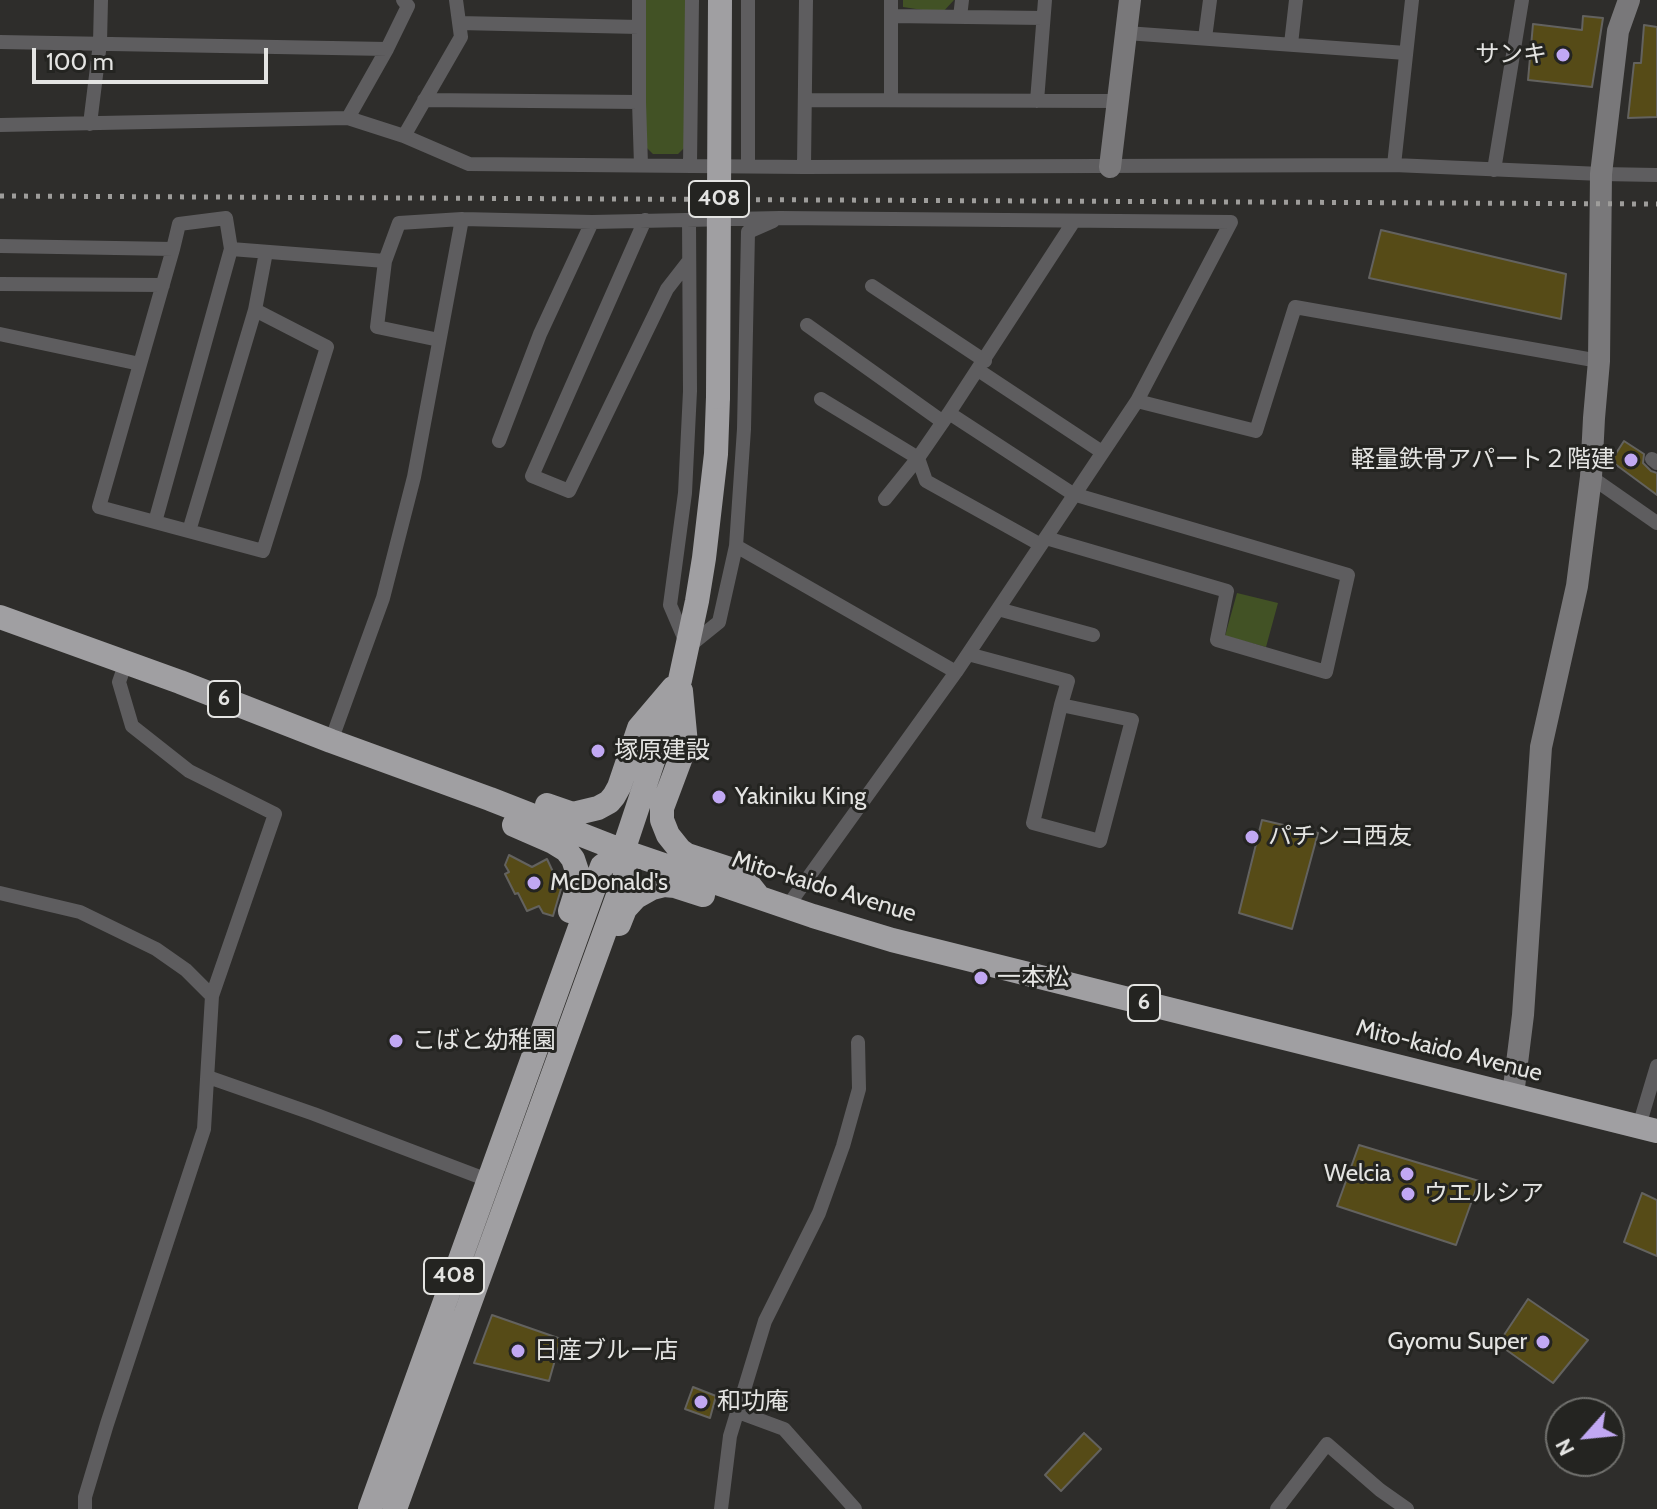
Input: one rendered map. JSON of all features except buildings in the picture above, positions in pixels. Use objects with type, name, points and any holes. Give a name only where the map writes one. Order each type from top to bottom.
[{"type":"highway","name":"408","points":[[370,1509],[500,1184],[575,1017],[625,876],[623,851],[688,647],[704,558],[716,454],[720,0]]},
{"type":"highway","name":"Mito-kaido Avenue","points":[[0,617],[623,851],[892,940],[1648,1128]]},
{"type":"highway","points":[[490,799],[533,799],[573,814],[609,802],[619,787],[639,728],[680,680]]},
{"type":"highway","points":[[575,1017],[594,988],[625,909],[636,897],[664,885],[729,904],[759,898],[739,872],[680,850],[668,835],[662,820],[662,808],[686,744],[680,680]]},
{"type":"highway","points":[[446,783],[455,798],[553,842],[573,859],[578,886],[551,971],[552,1000]]},
{"type":"highway","name":"408","points":[[395,1509],[500,1184],[552,1000],[602,866],[623,851]]},
{"type":"street","points":[[90,124],[100,43],[101,0]]},
{"type":"street","points":[[404,136],[461,37],[456,0]]},
{"type":"street","points":[[639,0],[641,165]]},
{"type":"street","points":[[690,165],[692,0]]},
{"type":"street","points":[[748,0],[748,166]]},
{"type":"street","points":[[804,167],[806,0]]},
{"type":"street","points":[[891,0],[891,100]]},
{"type":"street","points":[[960,17],[962,0]]},
{"type":"street","points":[[1037,101],[1045,0]]},
{"type":"street","points":[[1110,167],[1130,0]]},
{"type":"street","points":[[1205,38],[1210,0]]},
{"type":"street","points":[[1291,44],[1296,0]]},
{"type":"street","points":[[1394,165],[1412,0]]},
{"type":"street","points":[[1494,170],[1522,0]]},
{"type":"street","points":[[1513,1095],[1523,1015],[1541,747],[1577,586],[1591,477],[1599,361],[1601,174],[1618,31],[1629,0]]},
{"type":"street","points":[[348,118],[387,49],[409,2]]},
{"type":"street","points":[[891,16],[1043,18]]},
{"type":"street","points":[[459,23],[639,27]]},
{"type":"street","points":[[1126,33],[1406,53]]},
{"type":"street","points":[[0,42],[387,49]]},
{"type":"street","points":[[424,100],[639,102]]},
{"type":"street","points":[[805,100],[1117,101]]},
{"type":"street","points":[[0,125],[348,118],[404,136],[469,164],[804,167],[1394,165],[1657,175]]},
{"type":"street","points":[[155,522],[231,249],[226,218],[179,224],[99,507],[263,551],[327,347],[255,310]]},
{"type":"street","points":[[689,220],[690,391],[685,478],[670,605],[688,647],[719,622],[736,546],[744,429],[748,232],[780,218]]},
{"type":"street","points":[[439,340],[377,327],[385,261],[399,223],[462,219],[592,222],[780,218],[1231,222],[1137,401],[956,672],[787,907]]},
{"type":"street","points":[[331,741],[383,598],[414,477],[462,219]]},
{"type":"street","points":[[645,220],[532,476],[569,491],[667,289],[688,262]]},
{"type":"street","points":[[885,499],[946,418],[1074,221]]},
{"type":"street","points":[[499,441],[540,334],[592,222]]},
{"type":"street","points":[[0,246],[173,249]]},
{"type":"street","points":[[231,249],[385,261]]},
{"type":"street","points":[[189,531],[255,310],[266,252]]},
{"type":"street","points":[[0,284],[163,285]]},
{"type":"street","points":[[872,286],[1102,452]]},
{"type":"street","points":[[1137,401],[1256,431],[1295,307],[1599,361]]},
{"type":"street","points":[[807,325],[946,418],[1073,494],[1348,575],[1326,672],[1217,640],[1227,591],[1043,542],[926,481],[918,458],[821,399]]},
{"type":"street","points":[[0,334],[140,364]]},
{"type":"street","points":[[1591,477],[1657,523]]},
{"type":"street","points":[[736,546],[956,672]]},
{"type":"street","points":[[998,609],[1093,635]]},
{"type":"street","points":[[968,654],[1068,681],[1061,705],[1033,823],[1100,841],[1132,720],[1061,705]]},
{"type":"street","points":[[85,1509],[85,1497],[107,1424],[204,1129],[212,996],[275,814],[189,771],[132,726],[119,682],[126,662]]},
{"type":"street","points":[[0,893],[80,912],[144,943],[186,970],[212,996]]},
{"type":"street","points":[[721,1509],[730,1436],[765,1321],[819,1213],[843,1146],[859,1089],[858,1042]]},
{"type":"street","points":[[1648,1128],[1657,1066]]},
{"type":"street","points":[[208,1077],[500,1184]]},
{"type":"street","points":[[738,1412],[784,1429],[855,1509]]},
{"type":"street","points":[[1277,1509],[1327,1444],[1407,1509]]},
{"type":"green space","points":[[644,0],[687,0],[688,144],[678,154],[653,154],[644,145]]},
{"type":"green space","points":[[903,0],[954,0],[942,13],[903,7]]},
{"type":"green space","points":[[1237,593],[1278,603],[1266,647],[1225,636]]},
{"type":"railway","points":[[0,196],[1657,204]]},
{"type":"place","name":"サンキ","points":[[1563,55]]},
{"type":"place","name":"軽量鉄骨アパート２階建","points":[[1631,460]]},
{"type":"place","name":"塚原建設","points":[[598,751]]},
{"type":"place","name":"Yakiniku King","points":[[719,797]]},
{"type":"place","name":"パチンコ西友","points":[[1252,837]]},
{"type":"place","name":"McDonald's","points":[[534,883]]},
{"type":"place","name":"一本松","points":[[981,978]]},
{"type":"place","name":"こばと幼稚園","points":[[396,1041]]},
{"type":"place","name":"Welcia","points":[[1407,1174]]},
{"type":"place","name":"ウエルシア","points":[[1408,1194]]},
{"type":"place","name":"Gyomu Super","points":[[1543,1342]]},
{"type":"place","name":"日産ブルー店","points":[[518,1351]]},
{"type":"place","name":"和功庵","points":[[701,1402]]}]
